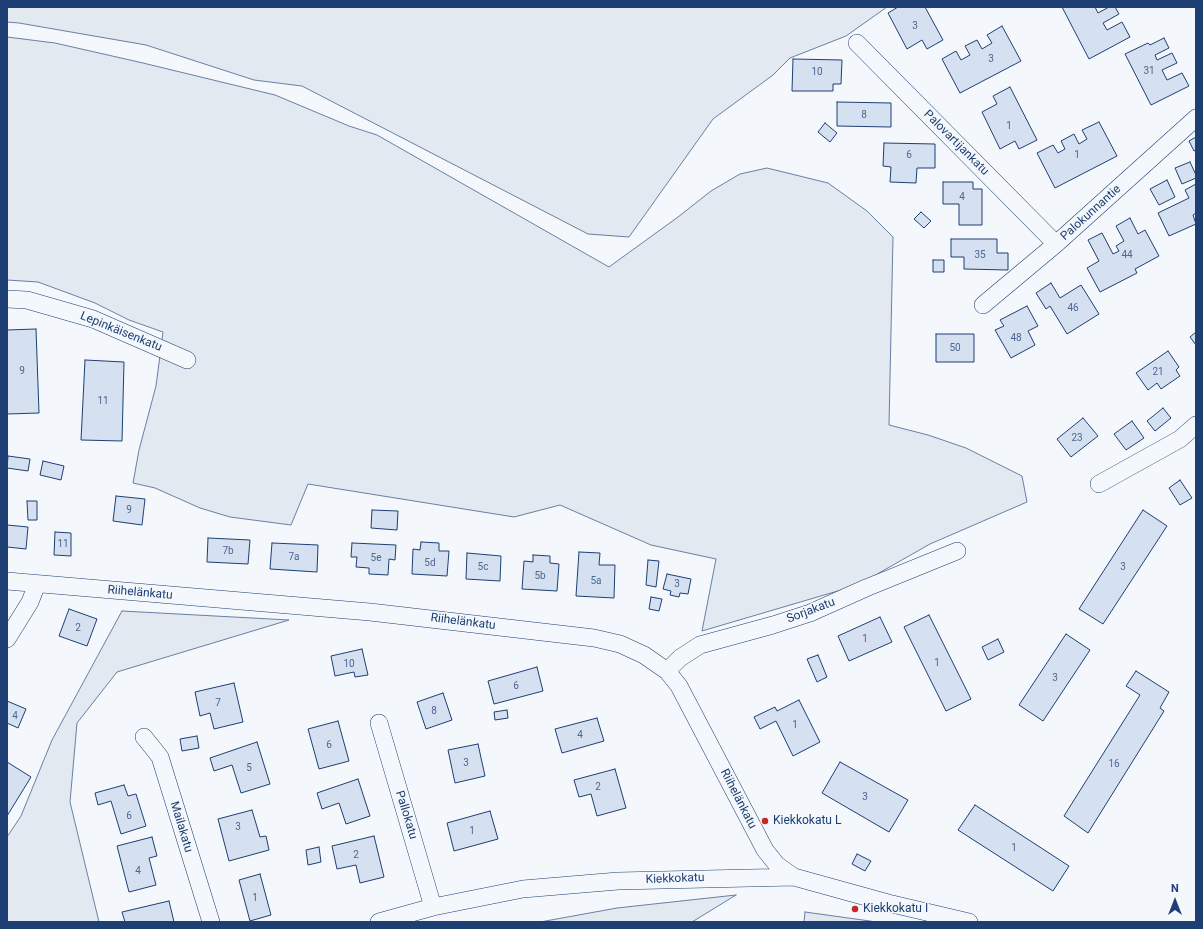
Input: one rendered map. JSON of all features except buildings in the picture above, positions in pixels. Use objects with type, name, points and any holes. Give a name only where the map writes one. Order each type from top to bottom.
[{"type":"street","name":"Palovartijankatu","points":[[857,43],[1056,244]]},
{"type":"street","name":"Palokunnantie","points":[[983,305],[1056,244],[1196,118]]},
{"type":"street","name":"Lepinkäisenkatu","points":[[7,299],[27,300],[93,319],[187,360]]},
{"type":"street","points":[[1099,484],[1180,439],[1196,425]]},
{"type":"street","name":"Sorjakatu","points":[[667,671],[680,658],[700,645],[774,625],[810,613],[866,588],[957,551]]},
{"type":"street","name":"Riihelänkatu","points":[[7,581],[370,612],[594,638],[620,644],[644,655],[667,671],[679,686],[765,850],[777,865],[794,877]]},
{"type":"street","points":[[7,639],[30,602],[37,584]]},
{"type":"street","name":"Pallokatu","points":[[379,723],[433,906]]},
{"type":"street","name":"Mailakatu","points":[[144,737],[160,757],[210,922]]},
{"type":"street","name":"Kiekkokatu","points":[[379,922],[433,906],[522,889],[626,881],[794,877],[888,903],[969,922]]},
{"type":"shaded area","points":[[7,7],[887,7],[846,36],[790,58],[773,75],[713,119],[629,237],[588,234],[302,86],[254,80],[146,45],[7,22]]},
{"type":"shaded area","points":[[7,37],[55,43],[275,95],[349,126],[377,135],[609,267],[711,191],[740,174],[767,168],[828,183],[867,211],[893,237],[889,425],[928,435],[966,448],[1022,476],[1027,502],[930,544],[858,585],[702,631],[716,559],[651,545],[560,505],[514,517],[308,484],[291,525],[230,517],[200,508],[155,488],[133,483],[139,450],[156,386],[163,332],[129,320],[95,303],[38,282],[7,280]]},
{"type":"shaded area","points":[[122,611],[289,620],[117,672],[77,723],[70,802],[99,922],[7,922],[7,837],[21,816],[52,740]]},
{"type":"shaded area","points":[[736,895],[692,922],[540,922],[617,908]]},
{"type":"shaded area","points":[[805,912],[877,922],[804,922]]},
{"type":"place","name":"Kiekkokatu L","points":[[765,821]]},
{"type":"place","name":"Kiekkokatu I","points":[[855,909]]}]
